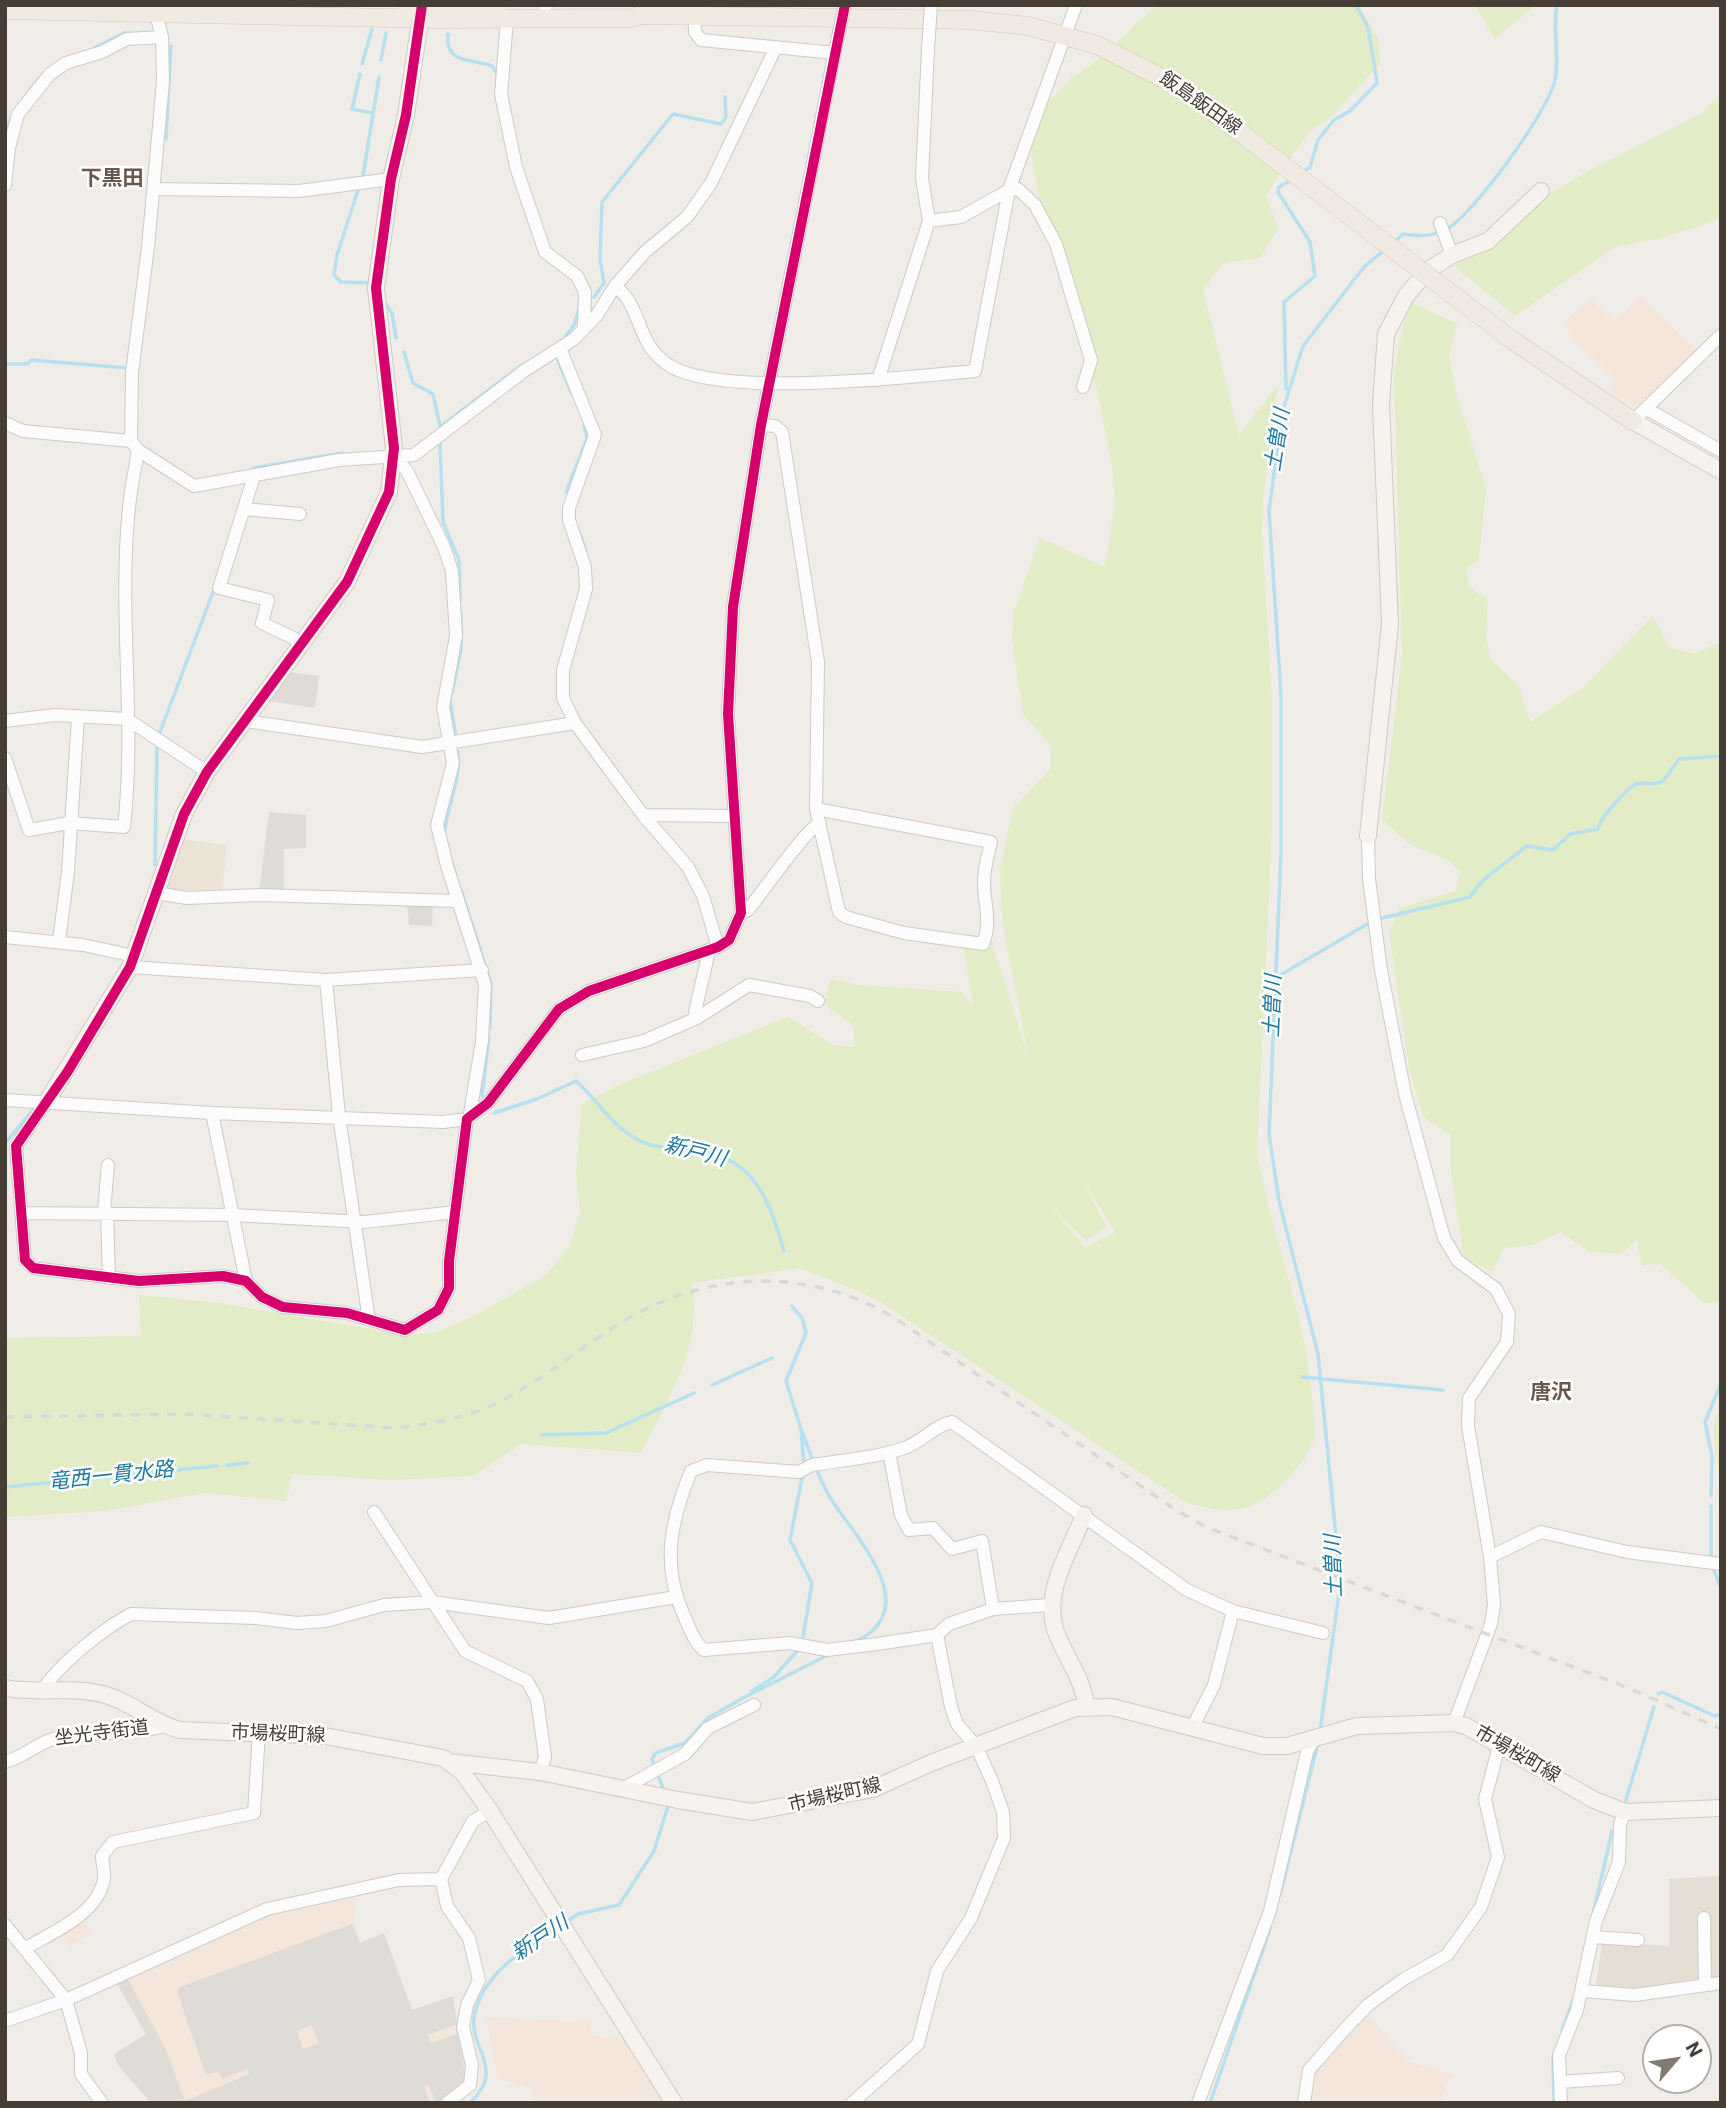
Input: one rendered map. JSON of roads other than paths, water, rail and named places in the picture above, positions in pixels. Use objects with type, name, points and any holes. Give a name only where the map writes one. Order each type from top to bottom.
[{"type":"main road","name":"飯島飯田線","points":[[406,5],[422,10],[507,20],[633,18],[693,10],[971,20],[1028,26],[1066,35],[1130,60],[1182,88],[1512,340],[1640,415]]},
{"type":"main road","name":"飯島飯田線","points":[[5,10],[422,10],[545,7],[632,11],[640,15]]},
{"type":"street","points":[[5,1100],[212,1113],[443,1122],[469,1117],[488,1103],[559,1009],[589,991],[713,949],[729,940],[741,913],[727,714],[731,634],[761,425],[845,5]]},
{"type":"street","points":[[878,380],[929,221],[922,178],[931,5]]},
{"type":"street","points":[[615,286],[629,297],[643,340],[669,365],[711,379],[770,382],[878,380],[975,370],[1009,190],[1076,5]]},
{"type":"street","points":[[5,758],[29,830],[69,823],[124,827],[131,770],[127,719],[129,508],[134,445],[132,373],[163,82],[162,37],[155,10]]},
{"type":"street","points":[[246,1280],[223,1276],[139,1281],[33,1268],[25,1260],[16,1146],[47,1101],[132,962],[184,814],[207,772],[304,643],[351,575],[389,492],[394,456],[376,288],[391,179],[406,115],[422,10]]},
{"type":"street","points":[[693,10],[695,32],[701,40],[836,50]]},
{"type":"street","points":[[507,20],[501,94],[516,167],[545,252],[577,276],[585,292],[583,327]]},
{"type":"street","points":[[5,185],[9,148],[19,114],[50,74],[66,63],[102,52],[127,39],[162,37]]},
{"type":"street","points":[[5,423],[23,431],[134,445],[194,486],[340,460],[414,455],[560,348],[597,315],[615,286],[645,252],[687,217],[710,183],[776,47]]},
{"type":"street","points":[[153,189],[299,191],[391,179]]},
{"type":"street","points":[[929,221],[961,217],[1009,190],[1018,189],[1035,205],[1056,244],[1091,360],[1083,387]]},
{"type":"street","points":[[1454,1724],[1491,1624],[1494,1605],[1490,1557],[1468,1426],[1469,1398],[1507,1342],[1509,1314],[1496,1289],[1458,1261],[1444,1238],[1405,1094],[1376,929],[1368,836],[1390,624],[1381,404],[1386,334],[1413,288],[1427,271],[1452,255],[1488,241],[1541,191]]},
{"type":"street","points":[[1440,223],[1452,255]]},
{"type":"street","points":[[1640,415],[1721,335]]},
{"type":"street","points":[[560,348],[595,435],[569,508],[569,520],[585,567],[586,589],[569,645],[561,687],[563,698],[575,723],[643,815],[688,867],[703,896],[713,949],[695,1012],[698,1018]]},
{"type":"street","points":[[1640,415],[1721,451]]},
{"type":"street","points":[[1640,415],[1721,471]]},
{"type":"street","points":[[761,425],[775,426],[782,432],[808,592],[818,662],[816,809],[839,912],[846,917],[904,933],[982,944],[988,931],[989,907],[984,885],[991,842],[816,809]]},
{"type":"street","points":[[212,1113],[246,1280],[262,1297],[283,1307],[347,1313],[405,1330],[438,1310],[449,1288],[456,1212],[482,1041],[485,985],[437,825],[453,763],[443,707],[456,636],[452,571],[444,547],[407,471],[394,456]]},
{"type":"street","points":[[254,476],[219,588],[268,600],[262,623],[304,643]]},
{"type":"street","points":[[244,509],[300,514]]},
{"type":"street","points":[[5,721],[55,715],[127,719],[207,772]]},
{"type":"street","points":[[60,942],[68,872],[69,823],[78,718]]},
{"type":"street","points":[[246,721],[422,747],[450,745],[575,723]]},
{"type":"street","points":[[643,815],[734,816]]},
{"type":"street","points":[[741,913],[748,910],[783,867],[808,830],[820,823]]},
{"type":"street","points":[[156,893],[187,898],[259,895],[458,901]]},
{"type":"street","points":[[5,937],[60,942],[132,962],[326,980],[482,970]]},
{"type":"street","points":[[326,980],[339,1116],[369,1320]]},
{"type":"street","points":[[582,1055],[657,1037],[698,1018],[749,985],[810,996],[818,1001]]},
{"type":"street","points":[[108,1165],[105,1212],[108,1278]]},
{"type":"street","points":[[21,1213],[233,1215],[355,1222],[456,1212]]},
{"type":"street","points":[[1050,1605],[993,1609],[949,1624],[937,1635],[827,1650],[790,1643],[704,1650],[694,1639],[676,1597],[668,1563],[677,1513],[691,1471],[707,1465],[804,1471],[812,1465],[890,1452],[923,1440],[943,1424],[952,1422],[1187,1590],[1233,1611],[1323,1633]]},
{"type":"street","points":[[890,1452],[901,1516],[909,1531],[933,1528],[952,1549],[982,1541],[993,1609]]},
{"type":"street","points":[[373,1512],[466,1651],[512,1671],[527,1681],[537,1699],[545,1757],[540,1772]]},
{"type":"street","points":[[1084,1515],[1053,1590],[1050,1605],[1057,1634],[1078,1672],[1087,1707]]},
{"type":"street","points":[[1490,1557],[1541,1531],[1627,1552],[1721,1564]]},
{"type":"street","points":[[42,1691],[91,1643],[131,1614],[257,1618],[297,1623],[326,1621],[384,1605],[432,1602],[549,1618],[676,1597]]},
{"type":"street","points":[[1192,1728],[1214,1685],[1233,1611]]},
{"type":"street","points":[[852,2103],[918,2044],[937,1971],[971,1917],[1004,1838],[1003,1812],[976,1746],[957,1724],[951,1707],[937,1635]]},
{"type":"street","name":"市場桜町線","points":[[5,1688],[102,1694],[121,1701],[163,1726],[180,1731],[325,1736],[449,1762],[540,1772],[752,1812],[873,1789],[1054,1715],[1087,1707],[1112,1707],[1263,1746],[1287,1746],[1357,1726],[1390,1723],[1454,1724],[1466,1726],[1594,1800],[1625,1812],[1721,1808]]},
{"type":"street","points":[[624,1788],[685,1754],[708,1728],[754,1705]]},
{"type":"street","name":"坐光寺街道","points":[[5,1762],[18,1759],[39,1743],[65,1736],[145,1731],[163,1726]]},
{"type":"street","points":[[24,1949],[71,1921],[97,1899],[104,1878],[102,1856],[113,1842],[254,1813],[259,1734]]},
{"type":"street","points":[[1198,2103],[1270,1911],[1307,1752],[1320,1737]]},
{"type":"street","points":[[1304,2103],[1309,2070],[1344,2030],[1368,2005],[1395,1985],[1447,1955],[1481,1907],[1498,1857],[1488,1825],[1485,1798],[1499,1746]]},
{"type":"street","points":[[449,1762],[463,1773],[490,1811],[674,2103]]},
{"type":"street","points":[[447,2103],[470,2085],[472,2065],[463,2026],[467,2005],[479,1980],[469,1938],[447,1906],[441,1879],[473,1821],[490,1811]]},
{"type":"street","points":[[1560,2103],[1559,2055],[1581,1991],[1593,1937],[1619,1862],[1620,1824],[1625,1812]]},
{"type":"street","points":[[5,2021],[66,2000],[267,1909],[399,1880],[441,1879]]},
{"type":"street","points":[[1704,1918],[1705,1984]]},
{"type":"street","points":[[5,1924],[66,2000],[81,2053],[80,2074],[102,2103]]},
{"type":"street","points":[[1593,1937],[1638,1940]]},
{"type":"street","points":[[1581,1991],[1635,1995],[1721,1983]]},
{"type":"street","points":[[1560,2082],[1618,2078]]},
{"type":"waterway","points":[[1303,172],[1310,167],[1318,140],[1334,120],[1350,111],[1377,83],[1368,27],[1356,5]]},
{"type":"waterway","name":"土曽川","points":[[1393,243],[1403,234],[1435,234],[1457,221],[1490,185],[1525,137],[1550,95],[1555,80],[1557,5]]},
{"type":"waterway","points":[[362,64],[372,29]]},
{"type":"waterway","points":[[94,48],[124,33],[131,33]]},
{"type":"waterway","points":[[381,60],[386,33]]},
{"type":"waterway","points":[[448,34],[448,44],[455,56],[492,66],[498,75]]},
{"type":"waterway","points":[[166,139],[171,46]]},
{"type":"waterway","points":[[360,74],[352,109],[373,113]]},
{"type":"waterway","points":[[363,176],[379,77]]},
{"type":"waterway","points":[[29,91],[39,78]]},
{"type":"waterway","points":[[594,297],[604,283],[600,259],[602,202],[673,114],[721,124],[726,117],[725,97]]},
{"type":"waterway","points":[[5,134],[11,119]]},
{"type":"waterway","points":[[1286,389],[1284,302],[1315,276],[1310,242],[1278,192],[1279,187],[1291,180]]},
{"type":"waterway","points":[[358,190],[337,255],[334,275],[341,282],[368,283]]},
{"type":"waterway","name":"土曽川","points":[[1320,1732],[1340,1586],[1318,1354],[1279,1201],[1269,1134],[1281,853],[1281,694],[1269,511],[1282,413],[1303,346],[1364,267],[1384,250]]},
{"type":"waterway","points":[[385,303],[392,313],[396,338]]},
{"type":"waterway","points":[[564,339],[574,325],[579,309]]},
{"type":"waterway","points":[[404,352],[413,383],[433,394],[440,426]]},
{"type":"waterway","points":[[5,364],[27,364],[31,360],[128,368]]},
{"type":"waterway","points":[[558,361],[572,394]]},
{"type":"waterway","points":[[440,427],[522,365]]},
{"type":"waterway","points":[[566,492],[587,439],[584,424]]},
{"type":"waterway","points":[[440,444],[443,522],[459,560],[460,600]]},
{"type":"waterway","points":[[253,468],[342,453]]},
{"type":"waterway","points":[[579,532],[586,551]]},
{"type":"waterway","points":[[160,732],[215,587]]},
{"type":"waterway","points":[[452,693],[461,650],[461,614]]},
{"type":"waterway","points":[[450,700],[456,737]]},
{"type":"waterway","points":[[155,865],[157,744]]},
{"type":"waterway","points":[[444,835],[458,773],[458,752]]},
{"type":"waterway","points":[[1378,919],[1470,897],[1490,875],[1526,846],[1553,850],[1570,834],[1598,829],[1608,811],[1626,792],[1636,784],[1656,784],[1662,781],[1679,759],[1721,756]]},
{"type":"waterway","points":[[451,859],[456,875]]},
{"type":"waterway","points":[[461,890],[491,983],[490,1029]]},
{"type":"waterway","points":[[1275,978],[1371,922]]},
{"type":"waterway","points":[[482,1096],[489,1036]]},
{"type":"waterway","name":"新戸川","points":[[494,1113],[537,1099],[576,1081],[612,1120],[638,1140],[661,1147],[701,1151],[736,1164],[748,1174],[766,1201],[784,1251]]},
{"type":"waterway","points":[[5,1143],[34,1109]]},
{"type":"waterway","name":"新戸川","points":[[792,1306],[802,1318],[806,1333],[786,1381],[801,1429],[804,1465]]},
{"type":"waterway","name":"竜西一貫水路","points":[[712,1385],[772,1358]]},
{"type":"waterway","name":"竜西一貫水路","points":[[1302,1377],[1443,1390]]},
{"type":"waterway","points":[[1711,1496],[1712,1456],[1705,1422],[1721,1383]]},
{"type":"waterway","name":"竜西一貫水路","points":[[542,1435],[606,1433],[694,1393]]},
{"type":"waterway","points":[[801,1429],[826,1491],[868,1552],[885,1591],[885,1610],[876,1627],[857,1641]]},
{"type":"waterway","name":"竜西一貫水路","points":[[227,1465],[248,1463]]},
{"type":"waterway","name":"竜西一貫水路","points":[[5,1487],[217,1466]]},
{"type":"waterway","name":"新戸川","points":[[803,1473],[790,1540],[812,1583],[803,1637]]},
{"type":"waterway","name":"竜西一貫水路","points":[[1711,1506],[1711,1557]]},
{"type":"waterway","points":[[1714,1570],[1721,1589]]},
{"type":"waterway","name":"新戸川","points":[[752,1691],[774,1677],[797,1651]]},
{"type":"waterway","points":[[743,1698],[828,1655]]},
{"type":"waterway","points":[[1658,1694],[1662,1692],[1715,1716],[1721,1714]]},
{"type":"waterway","name":"新戸川","points":[[664,1791],[652,1759],[656,1753],[685,1743],[708,1718],[743,1698]]},
{"type":"waterway","points":[[1625,1803],[1654,1707]]},
{"type":"waterway","name":"土曽川","points":[[1280,1895],[1318,1743]]},
{"type":"waterway","name":"新戸川","points":[[565,1923],[578,1914],[619,1905],[654,1851],[668,1806]]},
{"type":"waterway","points":[[1594,1910],[1612,1831]]},
{"type":"waterway","name":"新戸川","points":[[470,2103],[486,2079],[486,2068],[474,2025],[475,2012],[481,1997],[498,1972],[558,1927]]},
{"type":"waterway","name":"土曽川","points":[[1210,2103],[1270,1929]]},
{"type":"waterway","points":[[1562,2030],[1573,2001]]},
{"type":"waterway","points":[[1553,2057],[1554,2103]]},
{"type":"railway","points":[[5,1417],[184,1414],[395,1428],[448,1420],[499,1402],[532,1383],[612,1328],[661,1302],[727,1284],[761,1281],[795,1283],[862,1301],[893,1317],[1176,1510],[1206,1527],[1626,1687],[1721,1729]]},
{"type":"district","name":"下黒田","points":[[112,180]]},
{"type":"district","name":"唐沢","points":[[1551,1394]]}]
